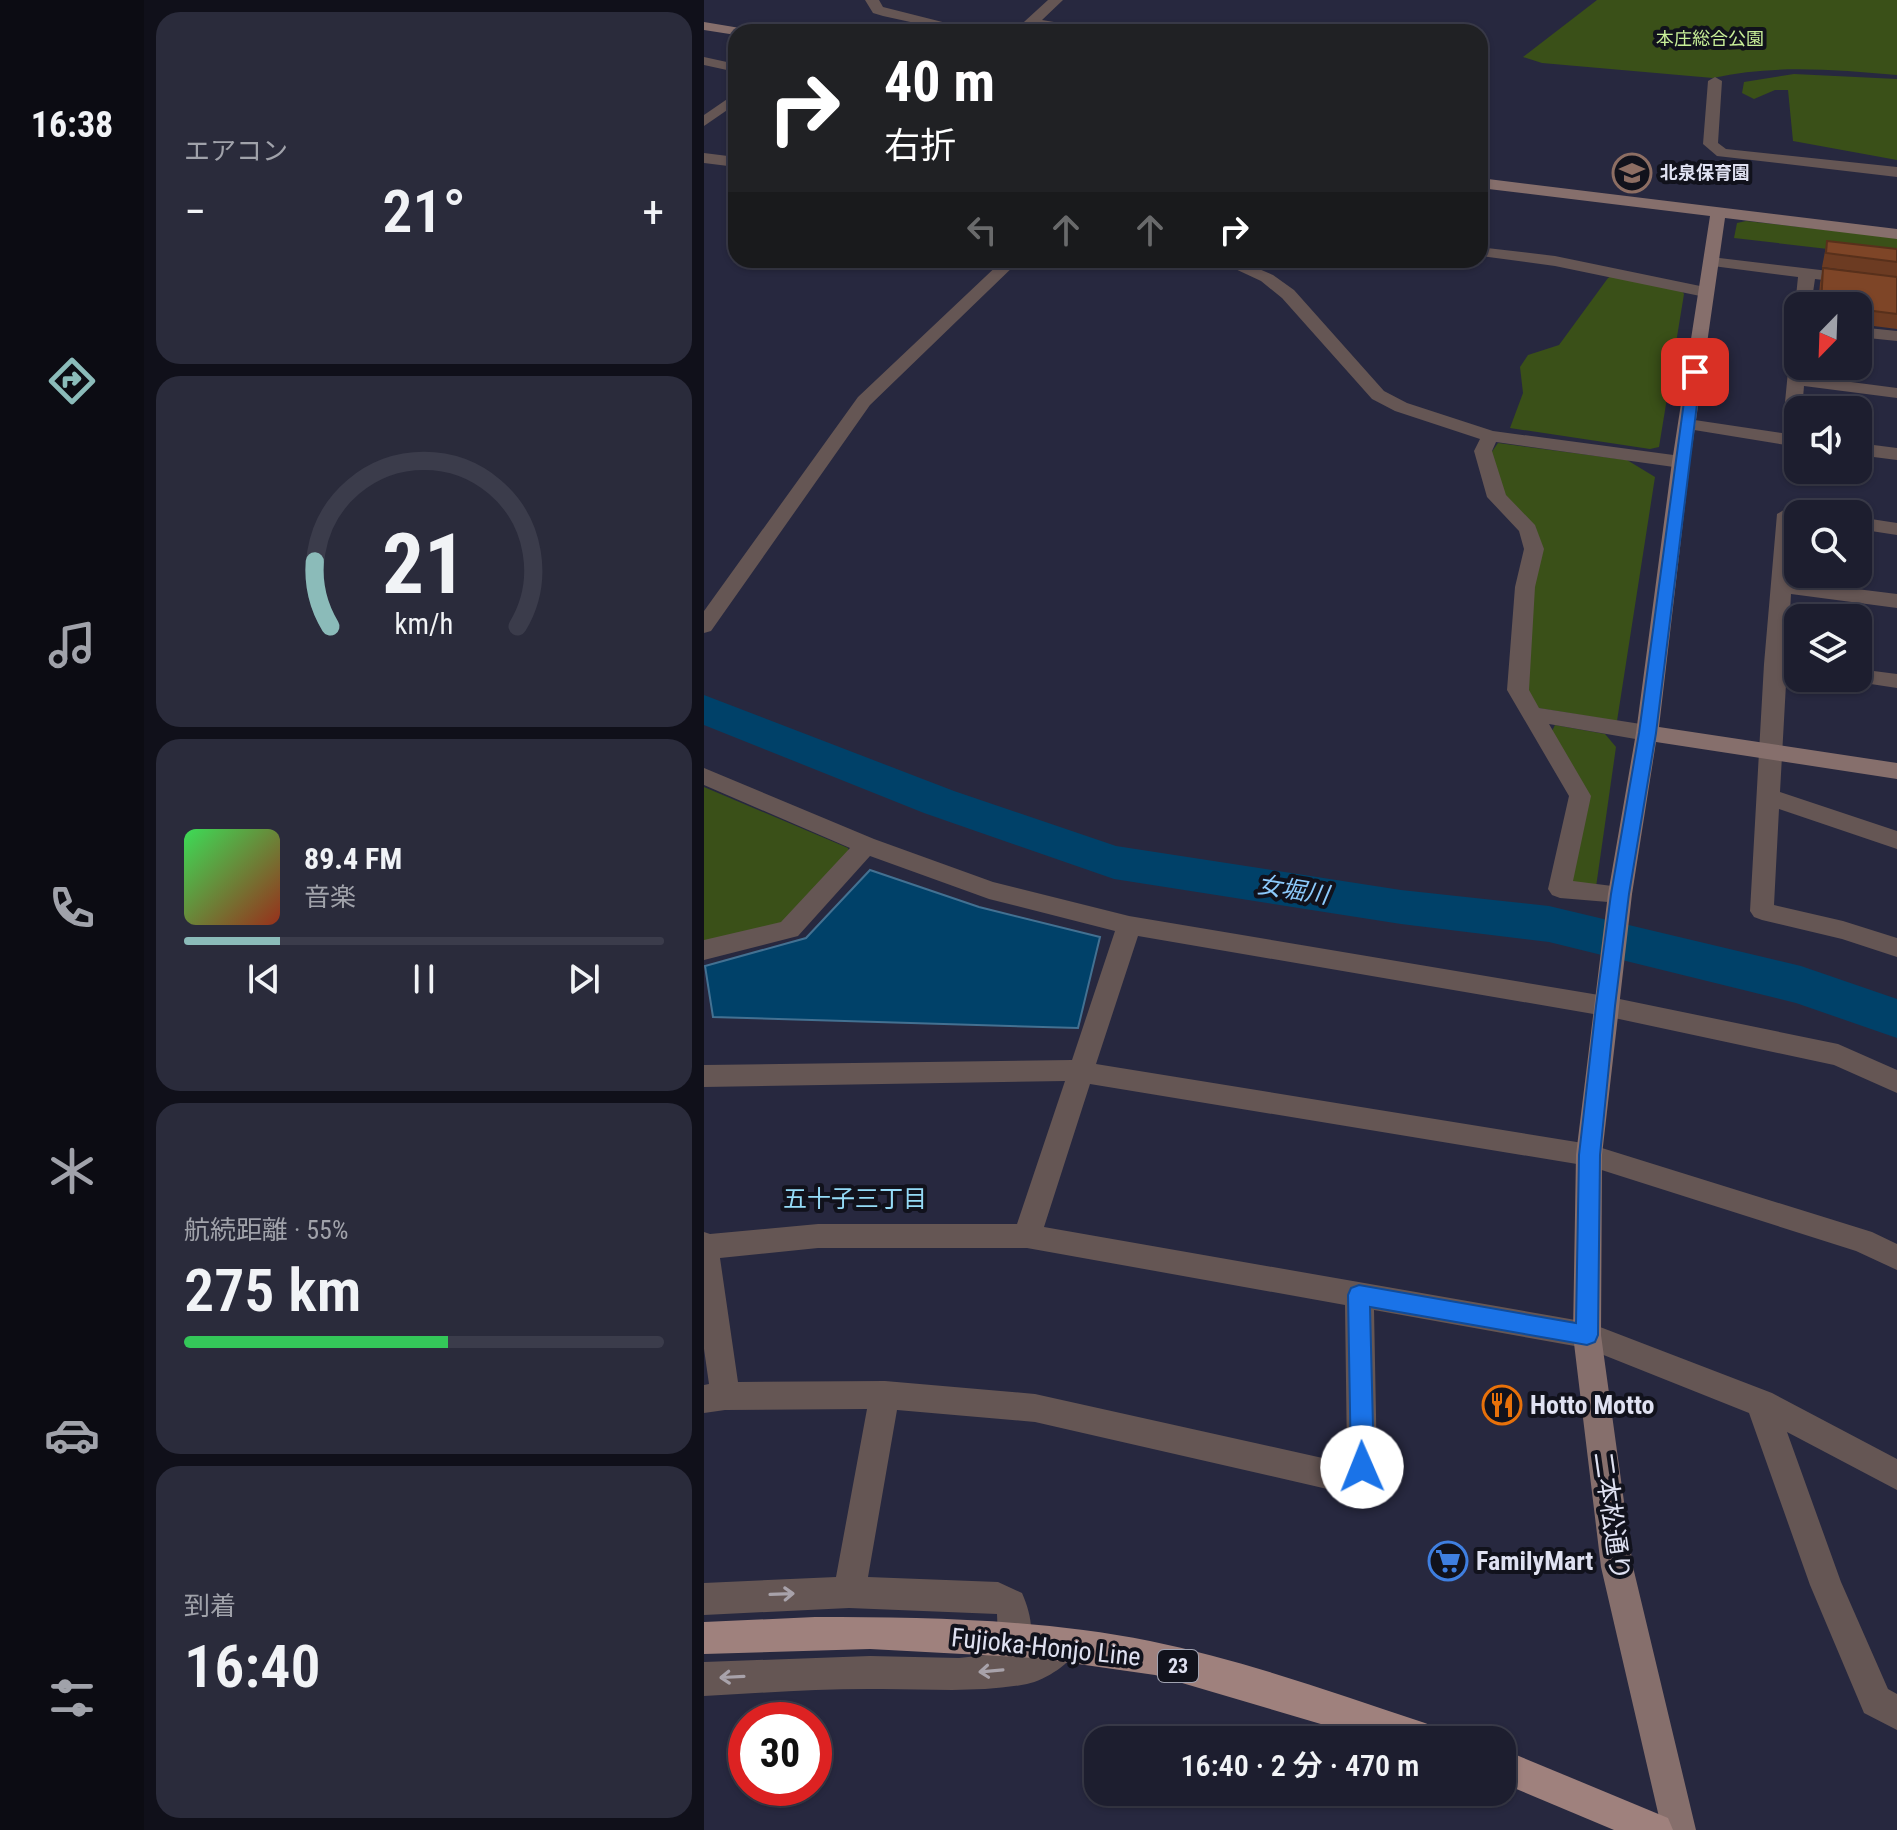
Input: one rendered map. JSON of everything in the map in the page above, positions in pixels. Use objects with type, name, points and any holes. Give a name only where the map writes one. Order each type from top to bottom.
[{"type":"main road","name":"Fujioka-Honjo Line","points":[[704,1638],[846,1632],[1063,1646],[1163,1662],[1309,1701],[1383,1726]]},
{"type":"main road","points":[[1516,1772],[1656,1830]]},
{"type":"street","points":[[872,0],[878,10],[938,24]]},
{"type":"street","points":[[1040,24],[1034,23],[1036,16],[1056,0]]},
{"type":"street","points":[[704,26],[728,30]]},
{"type":"street","points":[[704,61],[728,66]]},
{"type":"street","points":[[1715,81],[1710,144],[1714,150],[1897,172]]},
{"type":"street","points":[[704,122],[728,103]]},
{"type":"street","points":[[704,158],[728,161]]},
{"type":"street","points":[[1488,184],[1897,234]]},
{"type":"street","name":"二本松通り","points":[[1679,1830],[1617,1567],[1587,1335],[1589,1155],[1605,1006],[1647,733],[1681,462],[1718,214]]},
{"type":"street","points":[[1488,253],[1555,261],[1705,292]]},
{"type":"street","points":[[1711,262],[1897,284]]},
{"type":"street","points":[[704,626],[864,401],[1004,268]]},
{"type":"street","points":[[1243,268],[1267,278],[1288,294],[1378,395],[1401,407],[1490,436],[1681,462]]},
{"type":"street","points":[[1805,292],[1807,274]]},
{"type":"street","points":[[1872,333],[1897,336]]},
{"type":"street","points":[[1795,396],[1796,380],[1897,393]]},
{"type":"street","points":[[1688,424],[1784,438]]},
{"type":"street","points":[[1490,436],[1483,451],[1497,497],[1528,529],[1534,549],[1525,587],[1518,690],[1580,796],[1560,889],[1620,898]]},
{"type":"street","points":[[1872,451],[1897,454]]},
{"type":"street","points":[[1872,525],[1897,529]]},
{"type":"street","points":[[1784,557],[1762,911],[1843,930],[1897,948]]},
{"type":"street","points":[[1782,586],[1897,601]]},
{"type":"street","points":[[1775,664],[1784,665]]},
{"type":"street","points":[[1872,678],[1897,681]]},
{"type":"street","points":[[1531,714],[1897,771]]},
{"type":"street","points":[[704,776],[866,845],[989,890],[1129,925],[1605,1006],[1838,1055],[1897,1082]]},
{"type":"street","points":[[1768,797],[1897,840]]},
{"type":"street","points":[[704,950],[789,929],[866,845]]},
{"type":"street","points":[[1027,1236],[1129,925]]},
{"type":"street","points":[[704,1076],[1051,1069],[1081,1072],[1589,1155],[1862,1241],[1897,1257]]},
{"type":"street","points":[[1359,1295],[1362,1467],[1336,1476],[1035,1408],[885,1395],[714,1398],[704,1245],[818,1236],[1027,1236],[1587,1335],[1761,1403],[1897,1475]]},
{"type":"street","points":[[849,1592],[885,1395]]},
{"type":"street","points":[[1761,1403],[1826,1585],[1876,1701],[1897,1713]]},
{"type":"street","points":[[704,1599],[849,1592],[998,1598],[1011,1604],[1015,1616],[1014,1641]]},
{"type":"street","points":[[704,1679],[870,1672],[959,1674],[1029,1667],[1063,1646]]},
{"type":"green space","name":"本庄総合公園","points":[[1597,0],[1897,0],[1897,75],[1782,70],[1713,78],[1542,63],[1523,57]]},
{"type":"green space","points":[[1794,74],[1897,79],[1897,160],[1793,141],[1788,90],[1775,90],[1754,99],[1742,93],[1744,82]]},
{"type":"green space","points":[[1746,221],[1897,238],[1897,257],[1734,238],[1737,223]]},
{"type":"green space","points":[[1613,275],[1684,294],[1659,447],[1650,449],[1510,428],[1523,393],[1520,367],[1528,355],[1559,345]]},
{"type":"green space","points":[[1498,443],[1627,460],[1655,477],[1617,721],[1538,708],[1525,692],[1533,582],[1543,552],[1533,524],[1505,496],[1491,453]]},
{"type":"green space","points":[[1555,725],[1605,734],[1616,747],[1596,887],[1571,884],[1586,790],[1549,737]]},
{"type":"green space","points":[[704,787],[848,848],[849,852],[786,925],[704,944]]},
{"type":"water","points":[[870,870],[979,907],[1100,937],[1078,1028],[713,1017],[705,966],[806,938]]},
{"type":"building","points":[[1827,241],[1897,249],[1897,262],[1826,253]]},
{"type":"building","points":[[1823,268],[1897,277],[1897,314],[1872,311],[1872,292],[1822,292]]},
{"type":"waterway","name":"女堀川","points":[[704,709],[939,802],[1114,862],[1401,907],[1549,924],[1801,985],[1897,1019]]},
{"type":"place","name":"北泉保育園","points":[[1632,173]]},
{"type":"place","name":"Hotto Motto","points":[[1502,1405]]},
{"type":"place","name":"FamilyMart","points":[[1448,1561]]},
{"type":"district","name":"五十子三丁目","points":[[855,1199]]},
{"type":"route","points":[[1362,1467],[1359,1295],[1587,1335],[1589,1155],[1605,1006],[1647,733],[1695,372]]}]
